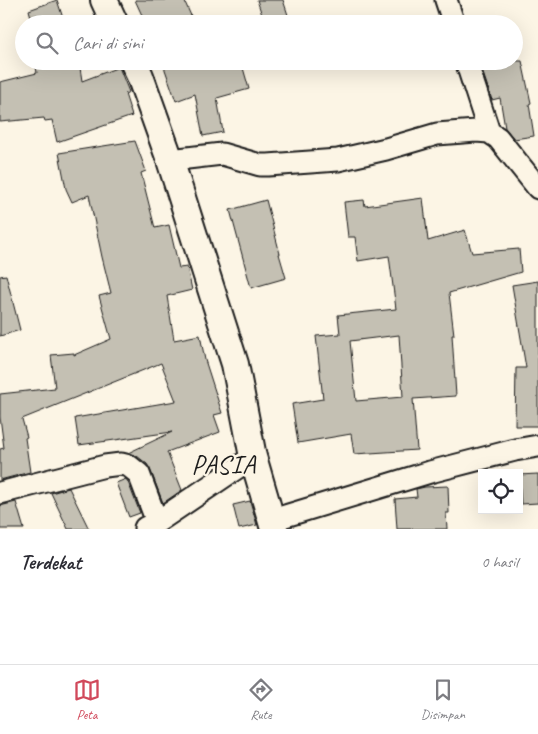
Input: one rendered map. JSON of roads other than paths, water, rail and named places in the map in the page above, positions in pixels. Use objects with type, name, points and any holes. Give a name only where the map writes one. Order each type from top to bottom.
[{"type":"street","points":[[446,0],[451,15]]},
{"type":"street","points":[[137,70],[170,160],[235,364],[253,457],[273,524],[430,472],[538,446]]},
{"type":"street","points":[[469,70],[489,132]]},
{"type":"street","points":[[170,160],[222,154],[260,165],[338,160],[386,149],[437,134],[476,131],[489,132],[498,138],[538,188]]},
{"type":"street","points":[[0,493],[106,466],[121,464],[129,466],[140,474],[150,526],[253,457]]},
{"type":"district","name":"PASIA","points":[[224,464]]}]
